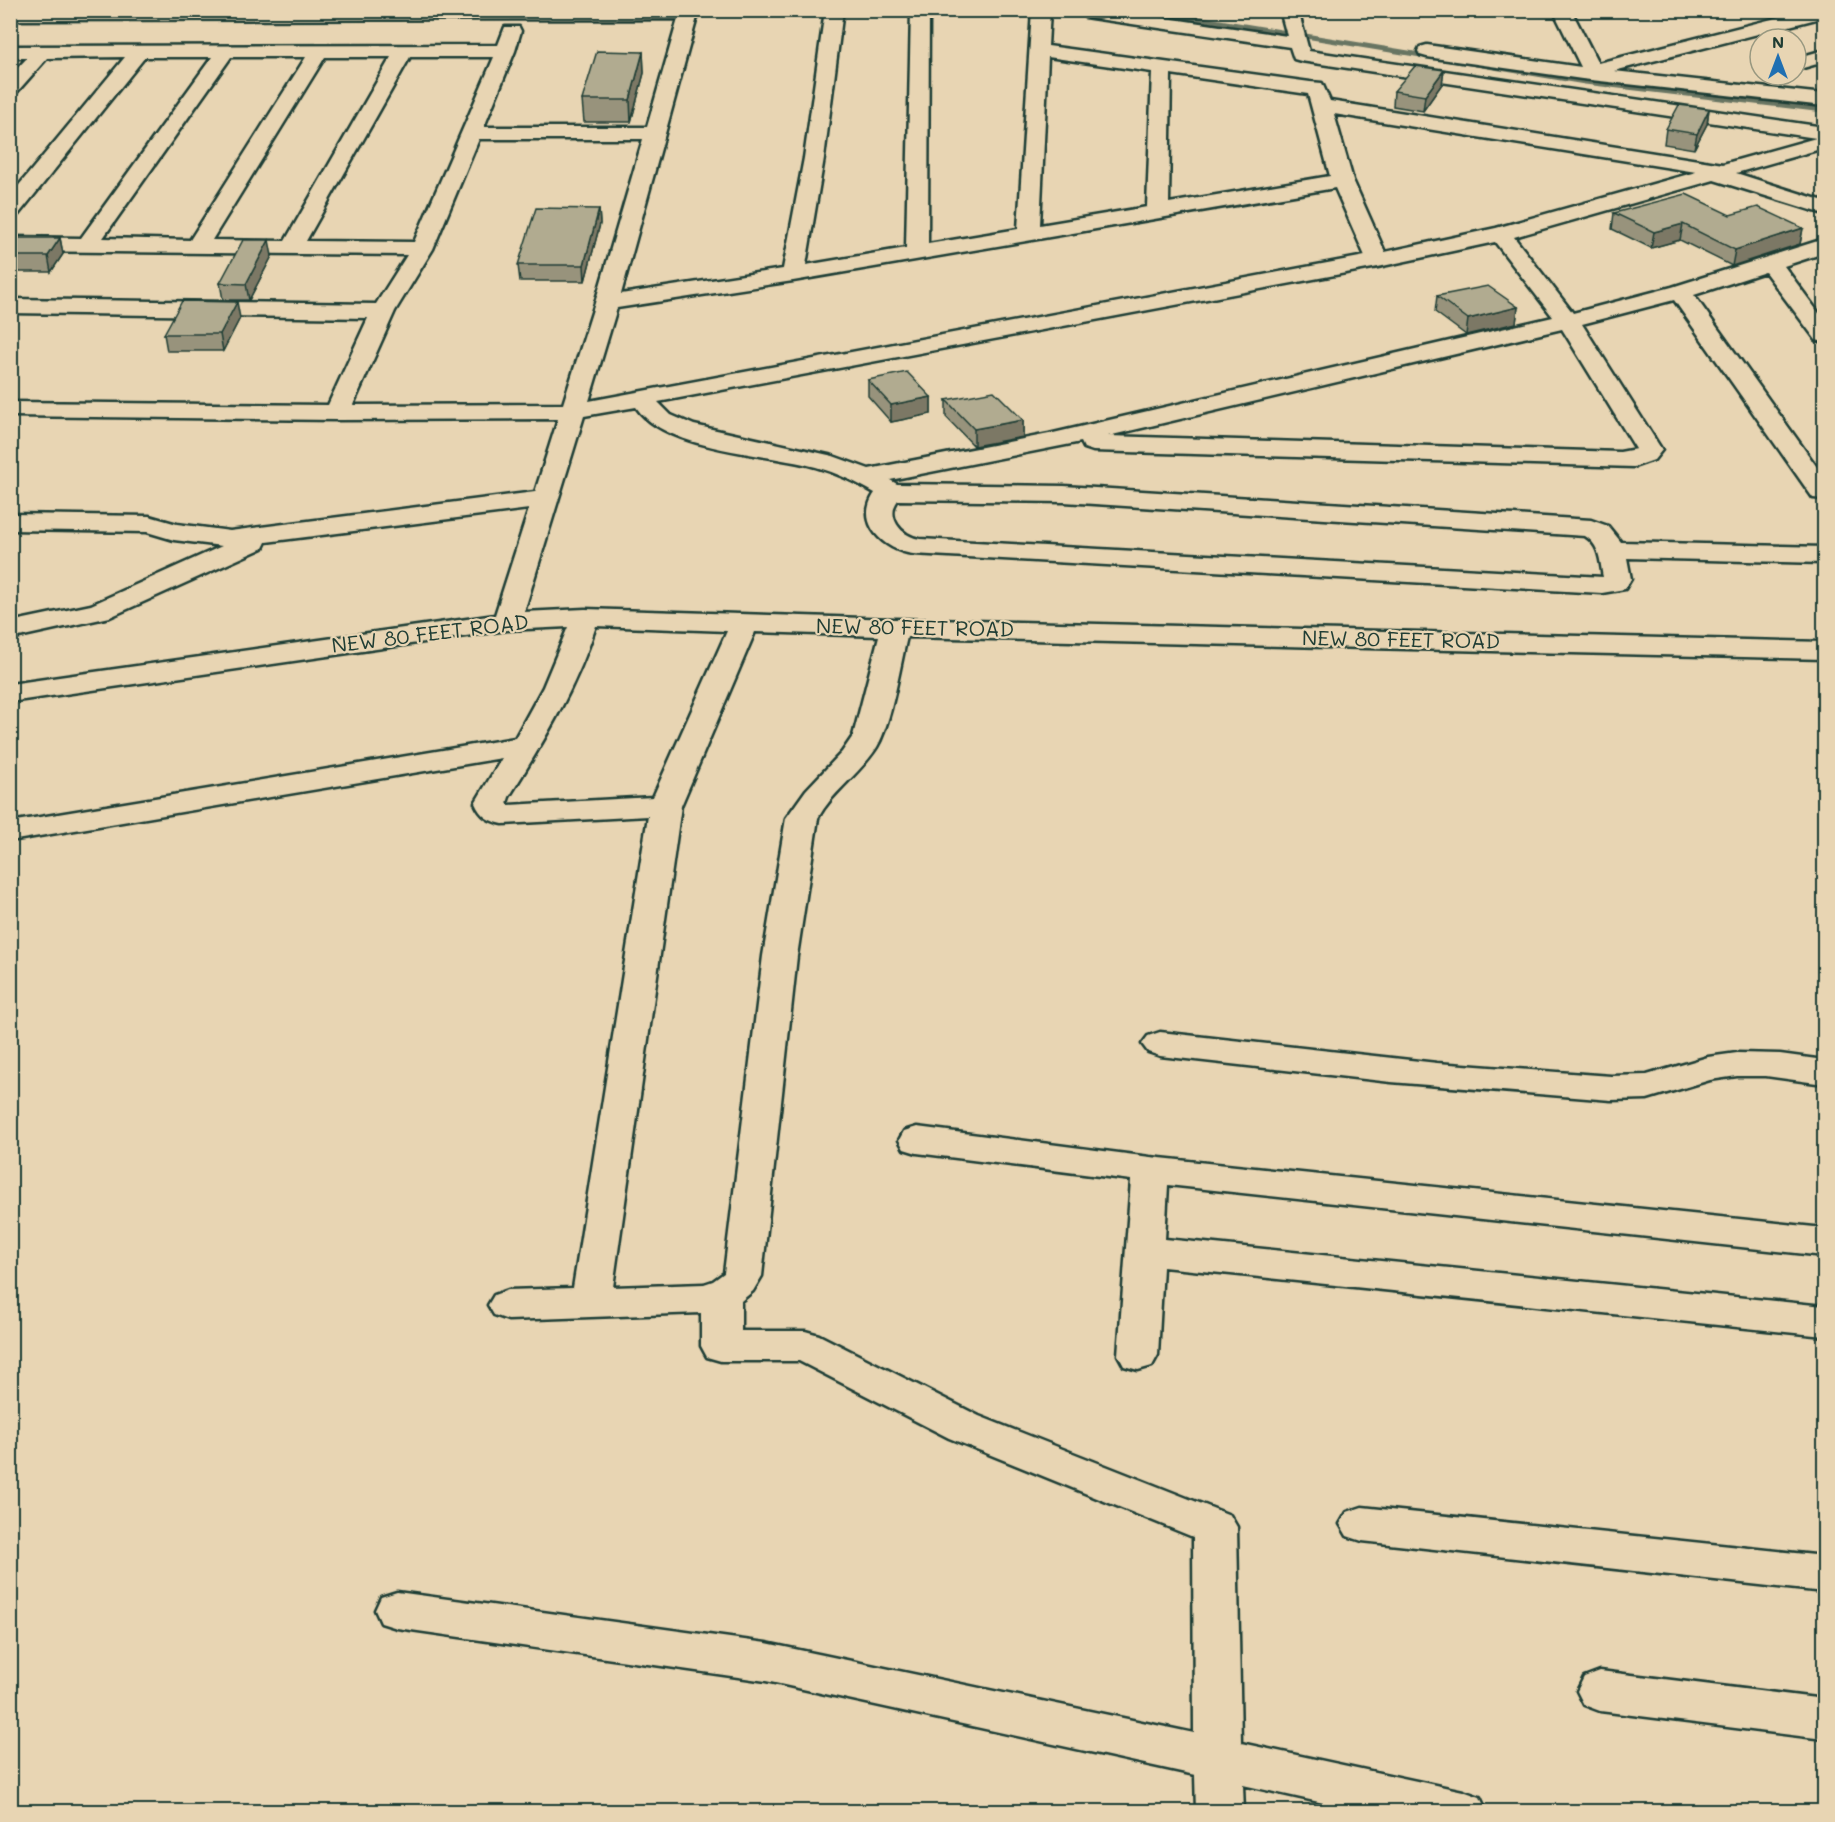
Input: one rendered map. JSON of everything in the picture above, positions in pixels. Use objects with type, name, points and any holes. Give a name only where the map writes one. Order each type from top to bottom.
[{"type":"street","points":[[793,274],[814,159],[834,10]]},
{"type":"street","points":[[918,252],[921,10]]},
{"type":"street","points":[[1029,232],[1041,10]]},
{"type":"street","points":[[1090,10],[1091,13],[1298,44],[1824,133]]},
{"type":"street","points":[[1289,10],[1298,44],[1319,97],[1342,180],[1378,260]]},
{"type":"street","points":[[1562,10],[1587,71]]},
{"type":"street","points":[[337,412],[383,311],[423,249],[506,51],[518,12]]},
{"type":"street","points":[[10,15],[690,12],[607,303],[507,622]]},
{"type":"street","points":[[1587,71],[1824,12]]},
{"type":"street","points":[[1298,44],[1319,36]]},
{"type":"street","points":[[1411,48],[1705,87],[1824,100]]},
{"type":"street","points":[[1039,50],[1162,67],[1723,172],[1824,208]]},
{"type":"street","points":[[87,245],[226,51]]},
{"type":"street","points":[[197,246],[319,51]]},
{"type":"street","points":[[292,247],[404,51]]},
{"type":"street","points":[[10,52],[506,51]]},
{"type":"street","points":[[10,88],[42,52]]},
{"type":"street","points":[[10,210],[139,52]]},
{"type":"street","points":[[1808,61],[1824,56]]},
{"type":"street","points":[[1158,210],[1162,67]]},
{"type":"street","points":[[1705,87],[1748,76]]},
{"type":"street","points":[[472,133],[656,133]]},
{"type":"street","points":[[10,409],[337,412],[573,411],[1378,260],[1500,234],[1824,142]]},
{"type":"street","points":[[1777,156],[1824,157]]},
{"type":"street","points":[[607,303],[793,274],[1342,180]]},
{"type":"street","points":[[1773,191],[1824,192]]},
{"type":"street","points":[[1050,442],[1641,459],[1649,450],[1568,321],[1500,234]]},
{"type":"street","points":[[10,244],[423,249]]},
{"type":"street","points":[[867,477],[1050,442],[1568,321],[1680,292],[1824,246]]},
{"type":"street","points":[[1770,264],[1824,335]]},
{"type":"street","points":[[1680,292],[1822,492]]},
{"type":"street","points":[[10,306],[383,311]]},
{"type":"street","points":[[643,398],[656,416],[675,427],[720,440],[847,467],[891,492],[1064,494],[1576,526],[1591,528],[1603,533],[1609,542],[1617,579],[1615,582],[1602,585],[920,547],[900,542],[890,535],[881,522],[879,509],[883,497],[891,492]]},
{"type":"street","points":[[10,522],[149,524],[194,535],[230,538],[545,499]]},
{"type":"street","points":[[10,632],[100,611],[268,535]]},
{"type":"street","points":[[1611,550],[1824,555]]},
{"type":"street","name":"NEW 80 FEET ROAD","points":[[10,693],[507,622],[582,628],[744,624],[1824,650]]},
{"type":"street","points":[[591,1302],[665,806],[744,624]]},
{"type":"street","points":[[10,705],[271,664],[582,628]]},
{"type":"street","points":[[582,628],[527,745],[493,796],[491,803],[494,810],[503,815],[665,806]]},
{"type":"street","points":[[508,1305],[721,1295],[735,1288],[743,1276],[780,956],[802,818],[811,801],[860,752],[868,736],[895,628]]},
{"type":"street","points":[[10,832],[527,745]]},
{"type":"street","points":[[1160,1044],[1467,1079],[1639,1088],[1667,1084],[1707,1069],[1734,1064],[1763,1063],[1824,1072]]},
{"type":"street","points":[[917,1140],[1150,1170],[1824,1242]]},
{"type":"street","points":[[1138,1355],[1150,1170]]},
{"type":"street","points":[[1145,1251],[1824,1321]]},
{"type":"street","points":[[721,1295],[721,1346],[805,1346],[964,1427],[1215,1527],[1220,1812]]},
{"type":"street","points":[[1362,1524],[1824,1574]]},
{"type":"street","points":[[397,1610],[766,1662],[1463,1812]]},
{"type":"street","points":[[1600,1691],[1824,1719]]},
{"type":"building","points":[[597,51],[643,52],[630,100],[582,100]]},
{"type":"building","points":[[1415,66],[1444,70],[1425,96],[1394,91]]},
{"type":"building","points":[[1679,105],[1709,109],[1697,134],[1666,129]]},
{"type":"building","points":[[1686,194],[1730,215],[1758,207],[1803,228],[1735,250],[1683,224],[1654,232],[1614,213]]},
{"type":"building","points":[[536,208],[599,209],[584,265],[518,265]]},
{"type":"building","points":[[15,238],[60,238],[48,256],[10,256],[10,243]]},
{"type":"building","points":[[243,240],[269,240],[246,284],[220,283]]},
{"type":"building","points":[[1488,286],[1518,307],[1468,319],[1437,296]]},
{"type":"building","points":[[182,301],[237,302],[220,334],[164,334]]},
{"type":"building","points":[[907,372],[931,397],[891,405],[868,380]]},
{"type":"building","points":[[994,391],[1023,420],[974,429],[946,400]]},
{"type":"waterway","points":[[1147,10],[1585,82],[1824,110]]}]
